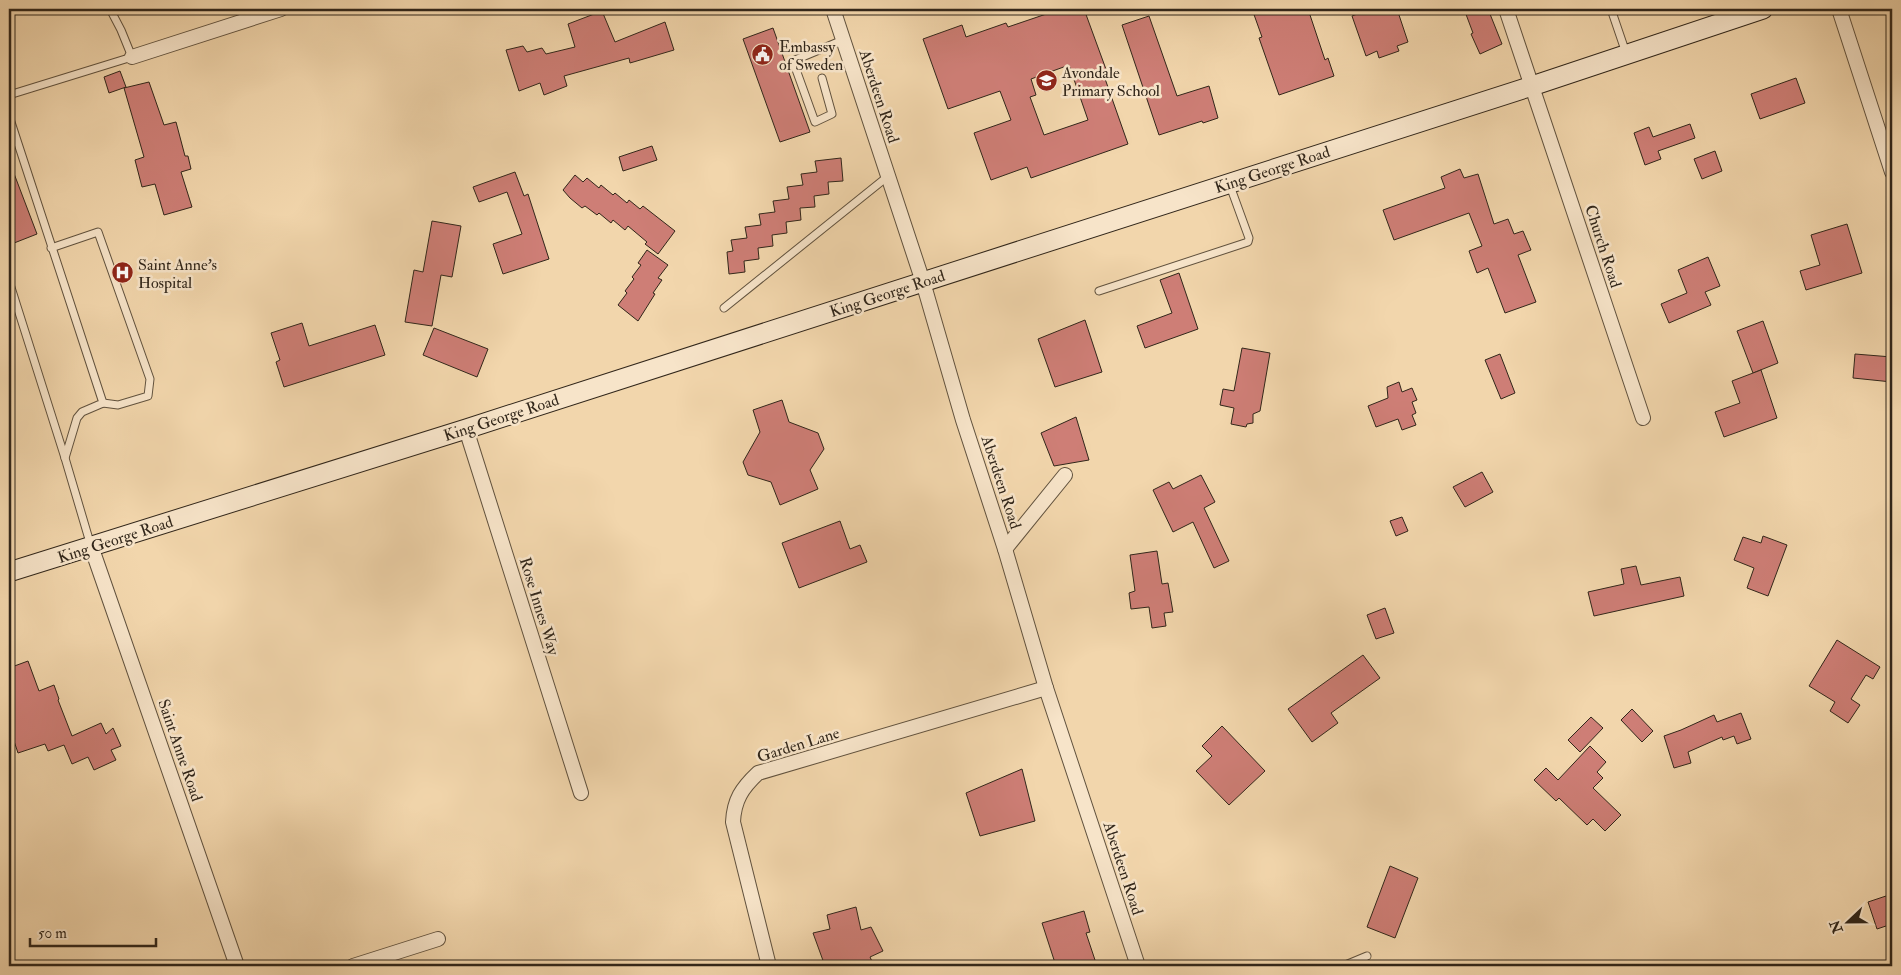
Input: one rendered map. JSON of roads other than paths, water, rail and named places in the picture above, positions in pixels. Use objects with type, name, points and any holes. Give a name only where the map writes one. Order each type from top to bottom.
[{"type":"main road","name":"King George Road","points":[[9,572],[466,429],[1532,86],[1742,12],[1763,9]]},
{"type":"street","points":[[132,57],[281,9]]},
{"type":"street","name":"Aberdeen Road","points":[[833,9],[922,282],[1046,688],[1138,966]]},
{"type":"street","name":"Church Road","points":[[1506,9],[1643,418]]},
{"type":"street","points":[[1839,9],[1892,172]]},
{"type":"street","name":"Rose Innes Way","points":[[466,429],[581,793]]},
{"type":"street","points":[[1005,549],[1065,475]]},
{"type":"street","name":"Saint Anne Road","points":[[91,546],[237,966]]},
{"type":"street","name":"Garden Lane","points":[[769,966],[733,822],[733,809],[737,796],[746,784],[758,773],[1046,688]]},
{"type":"street","points":[[353,966],[438,939]]},
{"type":"lane","points":[[9,95],[132,57],[110,9]]},
{"type":"lane","points":[[1611,9],[1626,53]]},
{"type":"lane","points":[[822,78],[832,114],[815,122],[794,60],[843,40]]},
{"type":"lane","points":[[9,116],[11,132],[103,403]]},
{"type":"lane","points":[[724,308],[887,176]]},
{"type":"lane","points":[[1099,291],[1248,242],[1249,238],[1228,183]]},
{"type":"lane","points":[[51,248],[98,232],[150,379],[148,396],[118,405],[103,403],[82,412],[77,418],[65,458]]},
{"type":"lane","points":[[9,281],[91,546]]},
{"type":"lane","points":[[1343,966],[1367,956]]},
{"type":"place","name":"Embassy of Sweden","points":[[763,55]]},
{"type":"place","name":"Avondale Primary School","points":[[1046,81]]},
{"type":"place","name":"Saint Anne's Hospital","points":[[122,273]]}]
